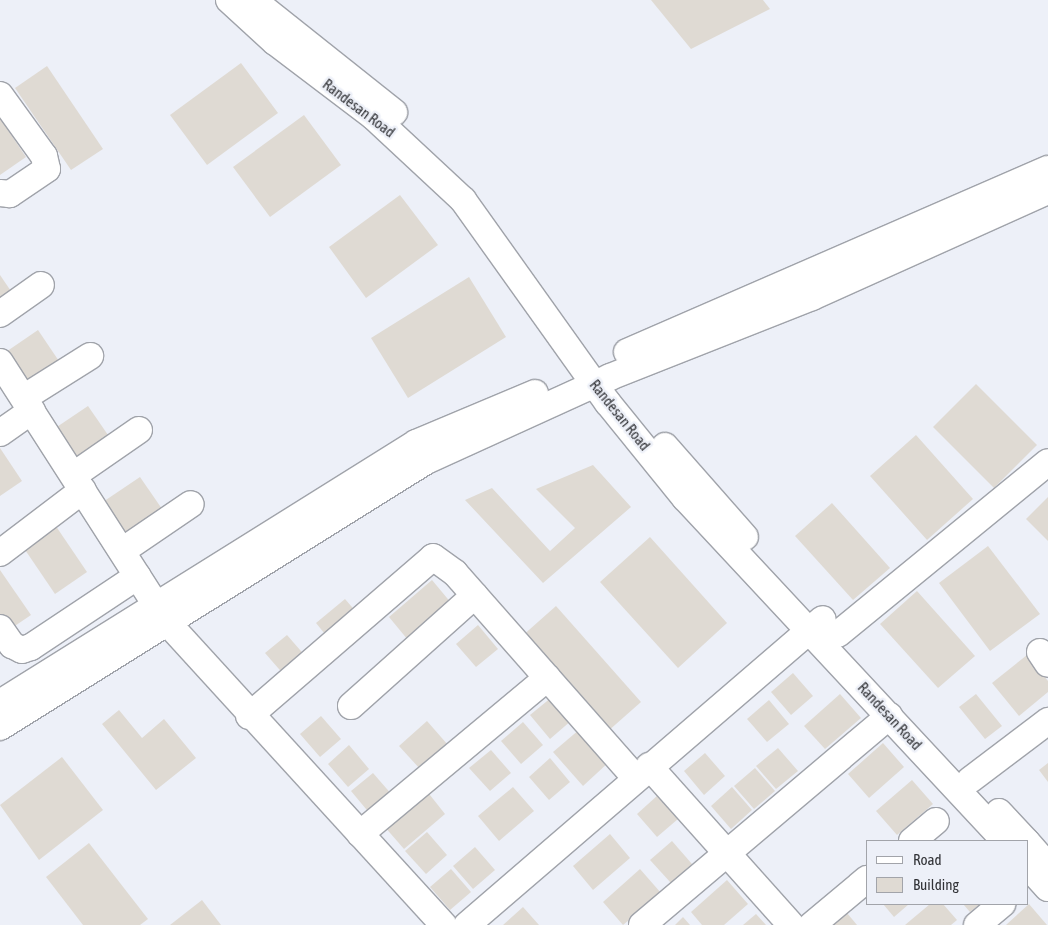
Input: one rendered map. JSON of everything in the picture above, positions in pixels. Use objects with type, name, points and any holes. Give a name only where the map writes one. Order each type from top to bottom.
[{"type":"street","name":"Randesan Road","points":[[229,0],[275,42],[374,117],[463,200],[597,374],[680,462],[824,627],[970,780],[1024,840]]},
{"type":"street","name":"Randesan Road","points":[[256,0],[336,63],[440,154],[478,194],[597,374]]},
{"type":"street","points":[[0,95],[44,156],[47,168],[10,194],[0,193]]},
{"type":"street","points":[[0,703],[426,461],[597,374],[1048,169]]},
{"type":"street","points":[[597,374],[812,297],[1048,191]]},
{"type":"street","points":[[0,314],[41,285]]},
{"type":"street","points":[[0,433],[29,404],[90,356]]},
{"type":"street","points":[[0,362],[29,404],[160,612],[249,716],[444,925]]},
{"type":"street","points":[[0,553],[139,430]]},
{"type":"street","points":[[467,925],[642,772],[824,627],[1048,462]]},
{"type":"street","points":[[122,550],[191,504]]},
{"type":"street","points":[[249,716],[433,557],[475,595],[548,678],[728,854],[791,925]]},
{"type":"street","points":[[4,642],[22,650],[31,647],[138,576]]},
{"type":"street","points":[[351,706],[475,595]]},
{"type":"street","points":[[0,727],[160,612]]},
{"type":"street","name":"Randesan Road","points":[[824,627],[889,716],[1004,840]]},
{"type":"street","points":[[360,834],[548,678]]},
{"type":"street","points":[[642,925],[889,716]]},
{"type":"street","points":[[970,780],[1048,721]]},
{"type":"street","points":[[913,840],[936,821]]},
{"type":"street","name":"Randesan Road","points":[[1028,844],[1048,866]]},
{"type":"street","points":[[1028,866],[1048,888]]},
{"type":"street","points":[[812,925],[866,880]]},
{"type":"street","points":[[977,925],[1001,905]]},
{"type":"building","points":[[651,0],[763,0],[770,9],[691,49]]},
{"type":"building","points":[[241,63],[278,113],[207,165],[170,115]]},
{"type":"building","points":[[47,66],[103,149],[71,170],[15,88]]},
{"type":"building","points":[[304,115],[341,165],[270,217],[233,167]]},
{"type":"building","points":[[0,118],[26,157],[0,175]]},
{"type":"building","points":[[400,195],[438,245],[366,298],[329,247]]},
{"type":"building","points":[[0,275],[17,300],[0,311]]},
{"type":"building","points":[[469,277],[506,337],[408,398],[371,338]]},
{"type":"building","points":[[38,330],[67,373],[16,409],[0,356]]},
{"type":"building","points":[[976,384],[1037,445],[994,488],[933,427]]},
{"type":"building","points":[[88,406],[117,448],[66,484],[36,441]]},
{"type":"building","points":[[916,435],[973,499],[927,540],[870,476]]},
{"type":"building","points":[[0,448],[22,481],[0,496]]},
{"type":"building","points":[[593,465],[631,507],[543,583],[465,500],[492,488],[550,551],[575,528],[536,489]]},
{"type":"building","points":[[140,477],[169,519],[118,555],[88,512]]},
{"type":"building","points":[[1048,497],[1048,541],[1026,519]]},
{"type":"building","points":[[832,503],[890,568],[853,600],[795,536]]},
{"type":"building","points":[[47,513],[87,572],[55,594],[15,535]]},
{"type":"building","points":[[650,537],[727,623],[678,668],[600,582]]},
{"type":"building","points":[[988,546],[1040,614],[990,651],[939,583]]},
{"type":"building","points":[[0,570],[31,615],[0,636]]},
{"type":"building","points":[[432,580],[452,604],[408,640],[389,617]]},
{"type":"building","points":[[917,591],[975,656],[938,688],[880,624]]},
{"type":"building","points":[[345,599],[358,614],[329,639],[316,623]]},
{"type":"building","points":[[556,606],[641,702],[607,732],[521,637]]},
{"type":"building","points":[[478,625],[498,649],[476,667],[456,644]]},
{"type":"building","points":[[287,635],[307,658],[285,676],[265,653]]},
{"type":"building","points":[[1027,655],[1048,681],[1048,692],[1019,716],[992,683]]},
{"type":"building","points":[[793,673],[813,696],[791,715],[771,692]]},
{"type":"building","points":[[840,694],[861,718],[825,749],[804,726]]},
{"type":"building","points":[[976,694],[1002,726],[985,739],[959,707]]},
{"type":"building","points":[[552,697],[572,720],[550,739],[530,715]]},
{"type":"building","points":[[769,700],[789,724],[767,742],[747,719]]},
{"type":"building","points":[[119,710],[142,738],[164,719],[196,758],[156,790],[102,724]]},
{"type":"building","points":[[321,716],[341,739],[320,757],[300,734]]},
{"type":"building","points":[[427,721],[448,745],[420,769],[399,746]]},
{"type":"building","points":[[523,722],[543,745],[521,764],[501,741]]},
{"type":"building","points":[[580,729],[609,762],[583,786],[553,752]]},
{"type":"building","points":[[883,743],[904,767],[869,798],[848,774]]},
{"type":"building","points":[[349,745],[369,769],[348,787],[328,764]]},
{"type":"building","points":[[778,748],[798,771],[776,789],[756,766]]},
{"type":"building","points":[[491,750],[511,773],[490,791],[469,768]]},
{"type":"building","points":[[705,753],[725,776],[704,795],[684,771]]},
{"type":"building","points":[[62,757],[103,810],[39,860],[0,805]]},
{"type":"building","points":[[550,758],[570,782],[549,800],[529,777]]},
{"type":"building","points":[[1048,763],[1048,782],[1039,770]]},
{"type":"building","points":[[755,768],[775,791],[754,809],[734,786]]},
{"type":"building","points":[[373,773],[393,796],[371,815],[351,791]]},
{"type":"building","points":[[912,780],[933,804],[897,835],[876,811]]},
{"type":"building","points":[[513,787],[534,811],[499,841],[478,816]]},
{"type":"building","points":[[732,787],[752,810],[731,829],[711,806]]},
{"type":"building","points":[[426,790],[445,814],[404,849],[384,826]]},
{"type":"building","points":[[658,795],[678,819],[657,837],[637,814]]},
{"type":"building","points":[[427,832],[447,855],[426,874],[405,851]]},
{"type":"building","points":[[610,834],[630,858],[593,890],[573,866]]},
{"type":"building","points":[[672,841],[692,864],[671,883],[650,860]]},
{"type":"building","points":[[89,843],[148,919],[140,925],[83,925],[46,877]]},
{"type":"building","points":[[475,847],[495,870],[473,889],[453,866]]},
{"type":"building","points":[[451,869],[471,892],[450,910],[430,887]]},
{"type":"building","points":[[640,869],[661,893],[623,925],[603,902]]},
{"type":"building","points":[[727,880],[748,904],[724,925],[702,925],[691,912]]},
{"type":"building","points":[[202,900],[221,925],[170,925]]},
{"type":"building","points":[[884,905],[908,905],[894,917]]},
{"type":"building","points":[[929,905],[944,905],[957,920],[951,925],[905,925]]},
{"type":"building","points":[[964,905],[979,905],[970,912]]},
{"type":"building","points":[[1028,905],[1047,925],[1006,925]]},
{"type":"building","points":[[523,907],[539,925],[503,925]]},
{"type":"building","points":[[847,913],[857,925],[833,925]]},
{"type":"building","points":[[756,914],[766,925],[743,925]]},
{"type":"building","points":[[683,917],[690,925],[675,925]]}]
